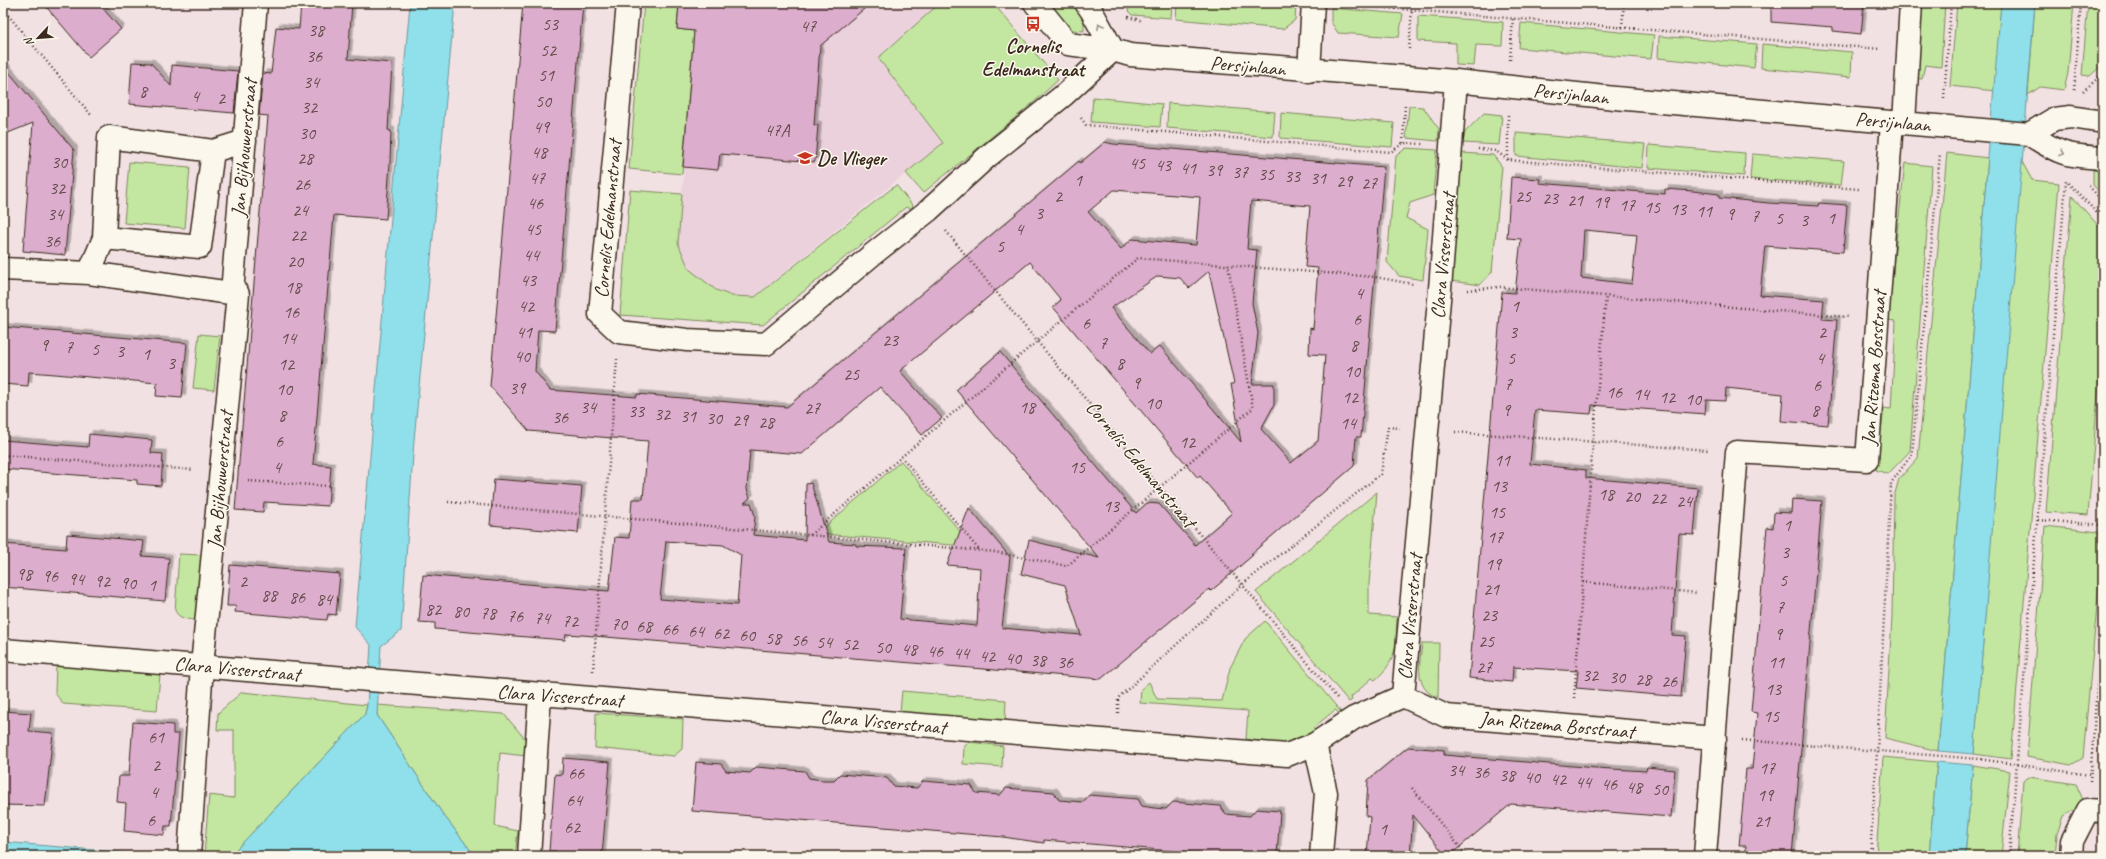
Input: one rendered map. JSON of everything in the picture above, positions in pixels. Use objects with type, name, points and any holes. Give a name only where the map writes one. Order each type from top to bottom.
[{"type":"street","name":"Jan Bijhouwerstraat","points":[[189,850],[202,666],[235,294],[256,3]]},
{"type":"street","name":"Cornelis Edelmanstraat","points":[[619,332],[600,314],[628,3]]},
{"type":"street","name":"Persijnlaan","points":[[1034,3],[1068,44],[1113,50],[1130,55],[1309,71],[1456,81],[1615,98],[2029,134],[2051,148],[2068,156],[2103,158]]},
{"type":"street","points":[[619,332],[687,340],[766,344],[929,210],[987,157],[1064,95],[1113,50],[1092,10],[1086,3]]},
{"type":"street","points":[[1309,71],[1313,3]]},
{"type":"street","name":"Jan Ritzema Bosstraat","points":[[1737,452],[1867,460],[1887,191],[1898,123],[1907,51],[1910,3]]},
{"type":"street","name":"Clara Visserstraat","points":[[3,650],[1286,756],[1315,744],[1354,718],[1403,696],[1428,430],[1456,81]]},
{"type":"street","points":[[2029,134],[2072,108],[2103,122]]},
{"type":"street","points":[[89,273],[104,238],[108,137],[213,151],[245,141]]},
{"type":"street","points":[[104,238],[200,248],[213,151]]},
{"type":"street","points":[[3,269],[89,273],[235,294]]},
{"type":"street","points":[[1705,856],[1737,452]]},
{"type":"street","points":[[529,856],[540,695]]},
{"type":"street","name":"Jan Ritzema Bosstraat","points":[[1403,696],[1446,716],[1715,738]]},
{"type":"street","points":[[1315,744],[1326,793],[1321,856]]},
{"type":"street","points":[[2071,856],[2072,841],[2096,811]]},
{"type":"path","points":[[1622,28],[1624,3]]},
{"type":"path","points":[[1943,105],[1951,3]]},
{"type":"path","points":[[2072,108],[2081,3]]},
{"type":"path","points":[[1335,4],[1907,51]]},
{"type":"path","points":[[3,9],[108,137]]},
{"type":"path","points":[[1409,56],[1412,10]]},
{"type":"path","points":[[1123,13],[1126,17],[1143,21]]},
{"type":"path","points":[[2072,108],[2103,74]]},
{"type":"path","points":[[1064,95],[1086,125],[1391,152],[1403,142],[1496,151],[1508,160],[1887,191]]},
{"type":"path","points":[[1403,142],[1405,104]]},
{"type":"path","points":[[1870,856],[1891,483],[1912,454],[1941,146]]},
{"type":"path","points":[[2009,856],[2018,764],[2068,156]]},
{"type":"path","points":[[2066,181],[2103,219]]},
{"type":"path","name":"Cornelis Edelmanstraat","points":[[929,210],[1036,342],[1243,584],[1354,718]]},
{"type":"path","points":[[810,535],[1036,342],[1138,258],[1228,264],[1375,277],[1440,289],[1478,291],[1500,287],[1878,319]]},
{"type":"path","points":[[448,502],[979,550],[1067,566],[1253,408],[1228,264]]},
{"type":"path","points":[[1572,727],[1593,442],[1606,296]]},
{"type":"path","points":[[591,698],[619,332]]},
{"type":"path","points":[[1118,741],[1118,698],[1243,584],[1381,474],[1388,427],[1737,452]]},
{"type":"path","points":[[3,455],[329,486]]},
{"type":"path","points":[[902,456],[979,550]]},
{"type":"path","points":[[2038,520],[2103,525]]},
{"type":"path","points":[[1583,582],[1726,596]]},
{"type":"path","points":[[2096,811],[2090,775],[2103,604]]},
{"type":"path","points":[[1715,738],[1979,759],[2090,775]]},
{"type":"path","points":[[1412,788],[1467,856]]},
{"type":"shaded area","name":"De Vlieger","points":[[697,3],[940,3],[877,58],[943,143],[754,297],[732,296],[715,290],[689,270],[678,243]]},
{"type":"green space","points":[[644,3],[679,3],[677,29],[694,31],[682,174],[629,169]]},
{"type":"green space","points":[[940,3],[993,3],[1058,80],[1032,104],[923,193],[906,173],[943,143],[878,58]]},
{"type":"green space","points":[[1049,3],[1073,3],[1084,20],[1084,31],[1072,30]]},
{"type":"green space","points":[[1129,3],[1172,3],[1171,18],[1132,15],[1128,11]]},
{"type":"green space","points":[[1177,3],[1269,3],[1296,5],[1295,20],[1283,29],[1176,19]]},
{"type":"green space","points":[[1919,3],[1945,3],[1941,67],[1925,65],[1922,79],[1912,78]]},
{"type":"green space","points":[[1957,3],[2001,3],[1995,91],[1950,86]]},
{"type":"green space","points":[[2035,3],[2074,3],[2068,73],[2064,90],[2040,87],[2028,95]]},
{"type":"green space","points":[[2088,3],[2103,3],[2103,64],[2090,76],[2082,75]]},
{"type":"green space","points":[[1331,8],[1403,14],[1399,37],[1338,33],[1331,22]]},
{"type":"green space","points":[[1418,16],[1503,22],[1502,46],[1476,45],[1474,66],[1456,65],[1456,43],[1418,41]]},
{"type":"green space","points":[[1521,23],[1654,35],[1651,59],[1519,48]]},
{"type":"green space","points":[[1659,36],[1757,44],[1754,68],[1658,58]]},
{"type":"green space","points":[[1762,44],[1852,52],[1851,77],[1761,68]]},
{"type":"green space","points":[[1093,97],[1162,104],[1160,127],[1091,122]]},
{"type":"green space","points":[[1168,103],[1275,112],[1273,137],[1167,128]]},
{"type":"green space","points":[[1409,106],[1423,107],[1439,129],[1438,141],[1406,138]]},
{"type":"green space","points":[[1281,113],[1394,123],[1392,147],[1280,138]]},
{"type":"green space","points":[[1484,113],[1502,115],[1499,145],[1463,143],[1465,132]]},
{"type":"green space","points":[[1516,133],[1645,144],[1642,168],[1516,156]]},
{"type":"green space","points":[[1649,145],[1745,153],[1744,176],[1648,168]]},
{"type":"green space","points":[[1406,148],[1437,150],[1433,195],[1410,203],[1406,218],[1428,229],[1423,280],[1399,276],[1387,262],[1396,156]]},
{"type":"green space","points":[[1462,153],[1493,155],[1502,167],[1492,272],[1480,285],[1451,281]]},
{"type":"green space","points":[[1947,153],[1988,158],[1938,751],[1885,738],[1892,617],[1894,497],[1899,479],[1918,458]]},
{"type":"green space","points":[[1752,154],[1844,161],[1841,185],[1750,179]]},
{"type":"green space","points":[[2021,160],[2032,180],[2059,183],[2011,759],[1974,754]]},
{"type":"green space","points":[[129,162],[190,167],[185,228],[124,223]]},
{"type":"green space","points":[[1905,163],[1932,166],[1910,451],[1888,474],[1876,470],[1884,408],[1891,409],[1896,321],[1887,320]]},
{"type":"green space","points":[[2093,170],[2103,170],[2103,196],[2093,185]]},
{"type":"green space","points":[[896,185],[913,206],[910,209],[906,207],[763,325],[620,315],[630,190],[682,194],[678,243],[689,269],[716,290],[732,296],[755,297]]},
{"type":"green space","points":[[2072,196],[2103,231],[2103,333],[2088,515],[2046,512]]},
{"type":"green space","points":[[199,334],[220,336],[214,390],[193,388]]},
{"type":"green space","points":[[901,461],[964,536],[963,546],[823,534],[821,530]]},
{"type":"green space","points":[[1377,492],[1369,584],[1369,615],[1397,617],[1394,652],[1383,672],[1375,680],[1372,678],[1351,697],[1352,700],[1349,702],[1256,592]]},
{"type":"green space","points":[[2045,526],[2099,532],[2099,583],[2083,758],[2071,765],[2027,757]]},
{"type":"green space","points":[[179,554],[202,555],[195,620],[181,617],[175,611]]},
{"type":"green space","points":[[1265,621],[1341,712],[1339,713],[1335,710],[1313,728],[1316,731],[1287,745],[1246,739],[1248,711],[1140,703],[1141,689],[1149,682],[1157,699],[1222,701],[1230,668],[1245,639]]},
{"type":"green space","points":[[1422,643],[1439,643],[1438,698],[1430,694],[1421,682],[1420,667]]},
{"type":"green space","points":[[56,665],[160,674],[157,711],[63,704],[55,693]]},
{"type":"green space","points":[[902,691],[1006,700],[1005,721],[900,712]]},
{"type":"green space","points":[[242,692],[367,705],[365,714],[230,856],[204,856],[209,795],[234,798],[234,730],[217,730],[218,713]]},
{"type":"green space","points":[[377,705],[504,714],[526,740],[526,756],[500,753],[495,826],[518,831],[515,856],[475,856],[442,813],[377,715]]},
{"type":"green space","points":[[596,713],[683,719],[682,749],[674,756],[595,748]]},
{"type":"green space","points":[[969,742],[1003,746],[1002,767],[963,764],[964,747]]},
{"type":"green space","points":[[1883,757],[1937,762],[1929,856],[1876,856]]},
{"type":"green space","points":[[1973,765],[2010,771],[2001,856],[1965,856]]},
{"type":"green space","points":[[2029,777],[2076,784],[2085,804],[2063,816],[2057,834],[2055,856],[2017,856],[2023,781]]},
{"type":"water","points":[[410,3],[455,3],[414,440],[401,631],[381,646],[377,715],[442,813],[475,856],[230,856],[365,714],[367,705],[371,645],[355,627]]},
{"type":"water","points":[[2001,3],[2035,3],[1974,754],[1938,751]]},
{"type":"water","points":[[1937,762],[1973,765],[1965,856],[1929,856]]},
{"type":"water","points":[[3,842],[153,855],[3,856]]},
{"type":"building","points":[[43,3],[98,3],[121,29],[89,57]]},
{"type":"building","points":[[301,3],[352,3],[348,59],[392,63],[388,130],[391,131],[390,163],[386,219],[334,215],[313,464],[331,466],[328,506],[264,502],[263,512],[235,510],[268,116],[259,115],[263,73],[271,74],[276,27],[299,29]]},
{"type":"building","points":[[523,3],[583,3],[555,331],[538,330],[535,371],[550,390],[637,397],[637,394],[787,407],[1079,161],[1080,163],[1105,142],[1113,144],[1384,167],[1361,437],[1356,437],[1354,466],[1251,554],[1253,555],[1211,591],[1209,589],[1101,679],[582,635],[566,634],[565,640],[515,636],[435,629],[435,623],[419,622],[423,575],[609,591],[615,537],[629,538],[632,499],[643,499],[648,441],[529,431],[490,386]],"holes":[[[1114,190],[1200,197],[1196,245],[1132,239],[1121,249],[1088,212]],[[1251,201],[1310,206],[1305,267],[1318,268],[1313,329],[1310,328],[1309,354],[1325,355],[1318,441],[1291,463],[1261,429],[1274,405],[1274,384],[1252,384],[1258,333],[1252,303],[1257,250],[1247,249]],[[1030,262],[1061,300],[1053,307],[1198,478],[1200,476],[1232,513],[1195,545],[1159,504],[1147,503],[1136,513],[1000,352],[956,390],[1099,558],[1029,540],[1021,574],[1065,585],[1081,635],[1002,628],[1010,557],[969,508],[947,565],[980,568],[977,626],[900,619],[906,548],[856,546],[856,544],[829,542],[811,483],[806,484],[805,540],[753,535],[755,516],[751,503],[744,503],[750,498],[747,489],[750,450],[802,454],[880,387],[922,435],[942,418],[900,371]],[[1209,271],[1234,384],[1231,384],[1241,442],[1160,346],[1150,354],[1111,308],[1158,276],[1180,278],[1189,288]],[[666,541],[723,545],[741,555],[737,605],[660,599]]]},
{"type":"building","points":[[679,3],[871,3],[820,46],[814,125],[818,125],[815,162],[720,154],[718,170],[683,167],[694,31],[677,29]]},
{"type":"building","points":[[1771,3],[1864,3],[1861,34],[1833,31],[1833,27],[1771,22]]},
{"type":"building","points":[[132,62],[151,63],[171,86],[172,65],[238,71],[234,113],[129,104]]},
{"type":"building","points":[[3,65],[74,150],[65,255],[23,251],[33,123],[3,135]]},
{"type":"building","points":[[1511,177],[1540,179],[1539,183],[1665,194],[1665,189],[1693,191],[1719,194],[1719,198],[1769,203],[1818,206],[1819,203],[1847,205],[1843,252],[1765,246],[1760,295],[1824,300],[1822,319],[1837,320],[1828,425],[1781,421],[1783,394],[1726,388],[1725,401],[1706,400],[1705,414],[1592,405],[1591,414],[1535,410],[1530,464],[1586,470],[1586,478],[1698,488],[1694,535],[1679,534],[1672,635],[1686,636],[1681,697],[1576,688],[1578,671],[1513,667],[1512,682],[1469,678],[1502,292],[1515,293],[1521,239],[1507,238]],"holes":[[[1584,230],[1637,235],[1632,284],[1581,278]]]},
{"type":"building","points":[[3,327],[187,343],[182,398],[156,396],[157,383],[55,374],[29,372],[28,386],[3,384]]},
{"type":"building","points":[[89,434],[152,440],[151,453],[163,454],[161,486],[137,484],[137,480],[3,469],[3,440],[88,447]]},
{"type":"building","points":[[494,479],[582,486],[578,533],[490,525]]},
{"type":"building","points":[[1792,499],[1822,501],[1792,856],[1745,856],[1746,846],[1739,846],[1746,769],[1752,769],[1757,713],[1751,712],[1767,527],[1773,528],[1774,512],[1791,513]]},
{"type":"building","points":[[67,534],[144,541],[142,556],[169,558],[165,601],[3,587],[3,544],[66,549]]},
{"type":"building","points":[[230,565],[340,574],[336,615],[328,614],[327,620],[235,612],[236,606],[227,606]]},
{"type":"building","points":[[3,711],[31,713],[29,731],[53,733],[45,806],[3,805]]},
{"type":"building","points":[[133,722],[173,725],[173,734],[179,734],[171,826],[165,826],[164,835],[124,831],[126,803],[117,802],[119,776],[129,776]]},
{"type":"building","points":[[1408,747],[1444,750],[1444,755],[1596,768],[1646,771],[1647,767],[1675,770],[1671,817],[1511,804],[1449,856],[1446,856],[1413,815],[1410,856],[1367,856],[1370,817],[1366,816],[1368,780]]},
{"type":"building","points":[[563,758],[610,762],[602,856],[555,856],[556,851],[549,851],[555,774],[562,775]]},
{"type":"building","points":[[696,762],[721,764],[726,771],[750,773],[756,767],[805,771],[809,778],[822,780],[834,780],[840,774],[887,778],[893,786],[917,788],[923,781],[971,785],[976,793],[1000,795],[1006,788],[1054,792],[1059,800],[1083,802],[1089,795],[1138,799],[1142,806],[1154,808],[1166,809],[1173,802],[1220,806],[1226,814],[1237,815],[1250,816],[1256,809],[1280,811],[1277,856],[1230,856],[1044,840],[1044,843],[1003,837],[692,811]]},
{"type":"place","name":"Cornelis Edelmanstraat","points":[[1033,24]]},
{"type":"place","name":"De Vlieger","points":[[805,158]]}]
